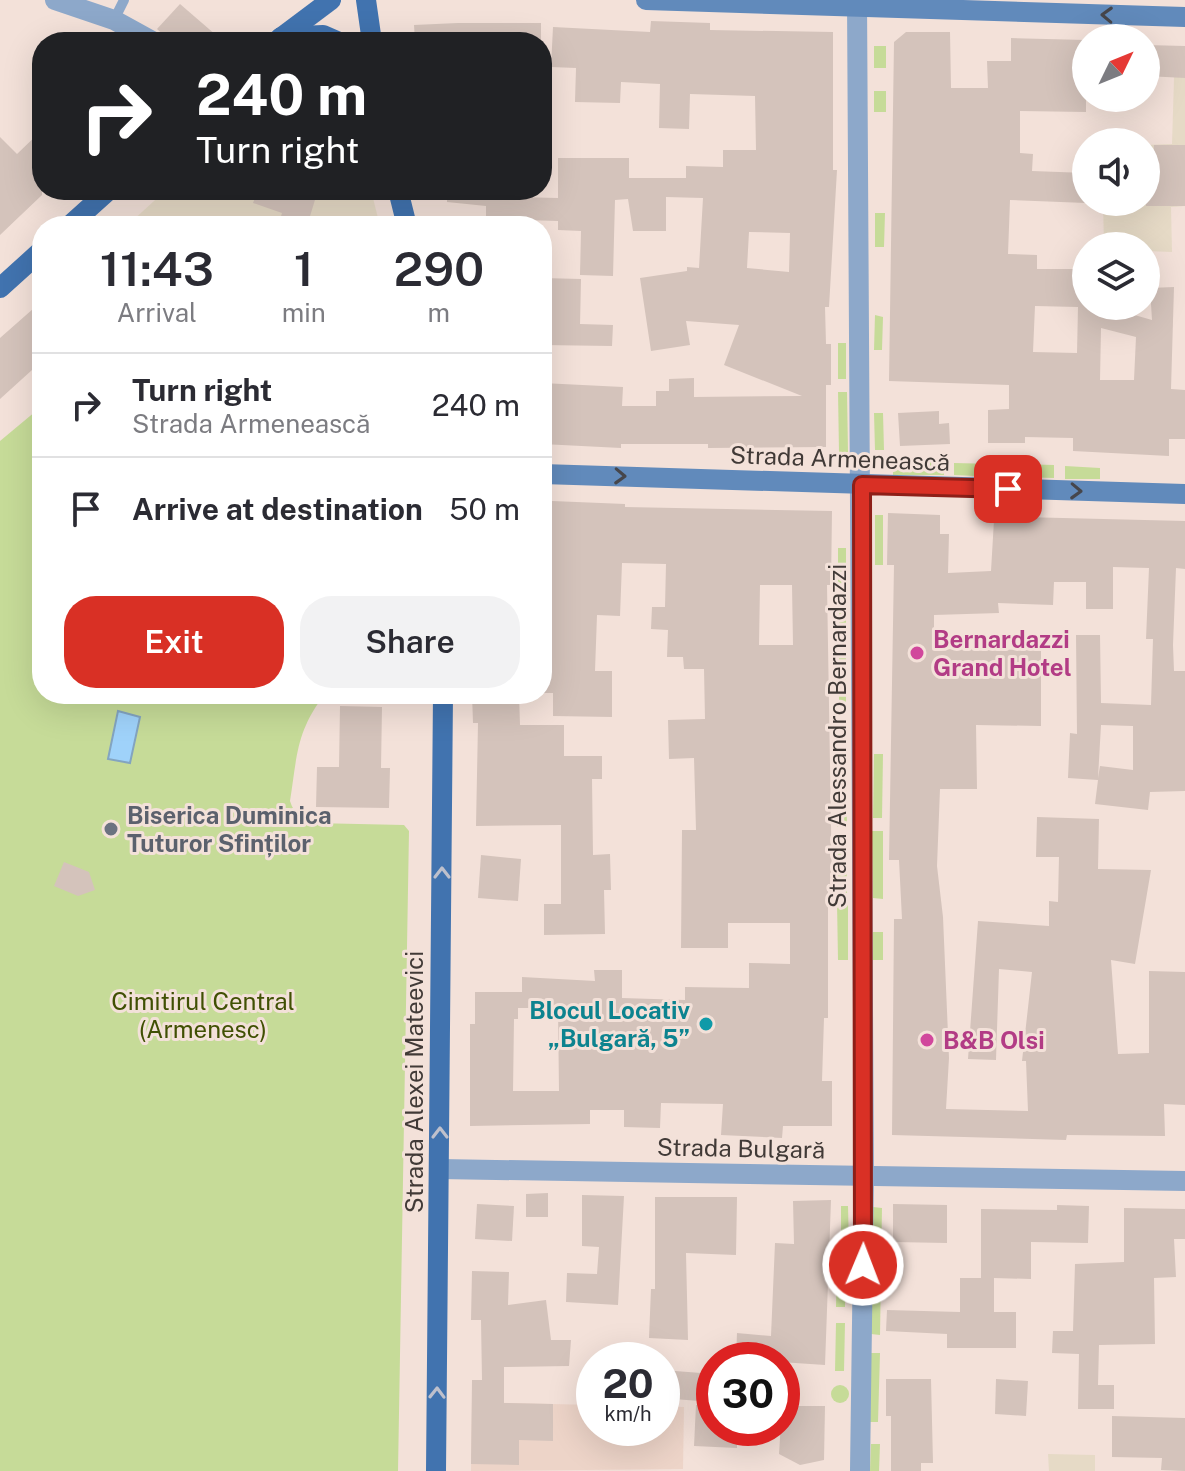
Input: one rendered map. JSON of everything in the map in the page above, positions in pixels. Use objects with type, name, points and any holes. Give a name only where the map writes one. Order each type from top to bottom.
[{"type":"main road","points":[[288,32],[331,0]]},
{"type":"main road","points":[[366,0],[371,32]]},
{"type":"main road","points":[[646,0],[857,4],[1185,17]]},
{"type":"main road","points":[[80,216],[98,200]]},
{"type":"main road","points":[[0,288],[32,259]]},
{"type":"main road","name":"Strada Armenească","points":[[552,474],[1185,494]]},
{"type":"main road","name":"Strada Alexei Mateevici","points":[[436,1471],[443,704]]},
{"type":"street","points":[[55,0],[114,20],[136,32]]},
{"type":"street","name":"Strada Alessandro Bernardazzi","points":[[857,4],[864,1176],[860,1471]]},
{"type":"street","name":"Strada Bulgară","points":[[440,1169],[1185,1181]]},
{"type":"lane","points":[[114,20],[124,0]]},
{"type":"shaded area","points":[[1175,46],[1185,46],[1185,206],[1171,207],[1172,252],[1160,252],[1160,232],[1104,232],[1103,216],[1160,216],[1160,144],[1172,144]]},
{"type":"shaded area","points":[[155,200],[374,200],[378,216],[138,216]]},
{"type":"shaded area","points":[[472,1402],[576,1405],[576,1446],[680,1446],[680,1407],[684,1407],[683,1469],[471,1471]]},
{"type":"shaded area","points":[[1048,1454],[1095,1455],[1095,1471],[1049,1471]]},
{"type":"green space","points":[[874,46],[886,46],[886,68],[874,68]]},
{"type":"green space","points":[[874,91],[886,91],[886,112],[874,112]]},
{"type":"green space","points":[[875,213],[885,213],[884,247],[875,247]]},
{"type":"green space","points":[[875,315],[883,317],[882,350],[874,350]]},
{"type":"green space","points":[[838,343],[846,343],[846,379],[838,379]]},
{"type":"green space","points":[[838,392],[847,392],[848,452],[839,452]]},
{"type":"green space","points":[[874,413],[883,413],[884,450],[875,450]]},
{"type":"green space","name":"Cimitirul Central (Armenesc)","points":[[32,414],[32,704],[317,704],[299,745],[290,801],[294,809],[313,823],[404,825],[409,831],[398,1471],[0,1471],[0,441]]},
{"type":"green space","points":[[893,461],[944,462],[944,475],[893,475]]},
{"type":"green space","points":[[954,463],[997,464],[997,477],[954,475]]},
{"type":"green space","points":[[1012,464],[1054,465],[1054,478],[1012,477]]},
{"type":"green space","points":[[1065,466],[1100,468],[1100,479],[1065,479]]},
{"type":"green space","points":[[875,515],[883,515],[883,565],[875,565]]},
{"type":"green space","points":[[838,548],[846,548],[846,584],[838,584]]},
{"type":"green space","points":[[839,601],[846,601],[846,706],[839,706]]},
{"type":"green space","points":[[874,754],[883,754],[882,818],[873,818]]},
{"type":"green space","points":[[837,777],[846,777],[847,827],[837,827]]},
{"type":"green space","points":[[872,831],[883,831],[883,899],[873,898]]},
{"type":"green space","points":[[836,837],[846,837],[847,893],[836,892]]},
{"type":"green space","points":[[837,902],[848,903],[848,960],[838,960]]},
{"type":"green space","points":[[873,932],[883,932],[883,960],[873,960]]},
{"type":"green space","points":[[841,1206],[848,1206],[849,1247],[841,1247]]},
{"type":"green space","points":[[873,1207],[882,1208],[881,1264],[872,1264]]},
{"type":"green space","points":[[837,1259],[846,1259],[845,1307],[836,1307]]},
{"type":"green space","points":[[873,1273],[881,1273],[880,1335],[871,1334]]},
{"type":"green space","points":[[836,1323],[845,1323],[844,1371],[835,1371]]},
{"type":"green space","points":[[871,1353],[880,1353],[878,1422],[870,1422]]},
{"type":"green space","points":[[840,1385],[849,1394],[840,1403],[831,1394]]},
{"type":"green space","points":[[871,1444],[880,1444],[879,1471],[870,1471]]},
{"type":"water","points":[[118,711],[140,717],[130,763],[108,759]]},
{"type":"building","points":[[180,4],[212,32],[160,32],[157,29]]},
{"type":"building","points":[[651,21],[710,23],[710,30],[833,32],[833,170],[837,170],[829,307],[825,307],[826,344],[831,344],[831,385],[826,385],[826,447],[708,448],[708,444],[621,444],[621,448],[552,445],[552,383],[623,387],[622,406],[656,406],[656,391],[669,391],[669,379],[694,378],[694,397],[802,396],[724,365],[739,325],[686,321],[690,345],[651,351],[640,278],[687,271],[687,267],[699,268],[703,198],[666,197],[666,231],[633,231],[628,199],[615,200],[613,276],[580,275],[581,231],[558,230],[558,221],[552,221],[552,216],[486,216],[486,206],[447,202],[558,198],[558,158],[629,158],[629,178],[686,178],[686,166],[723,167],[723,150],[756,150],[755,96],[690,94],[689,129],[659,128],[660,84],[621,82],[620,103],[575,102],[576,68],[552,67],[553,27],[650,32]],"holes":[[[749,232],[790,233],[789,272],[747,268]]]},
{"type":"building","points":[[541,23],[541,32],[414,32],[414,25]]},
{"type":"building","points":[[906,32],[950,32],[951,88],[988,88],[987,61],[1011,61],[1011,38],[1072,40],[1072,112],[1020,111],[1020,153],[1033,154],[1032,171],[1072,172],[1072,202],[1010,200],[1008,254],[1037,255],[1037,269],[1072,269],[1072,307],[1035,306],[1033,352],[1077,353],[1078,320],[1160,320],[1160,288],[1174,287],[1171,389],[1185,390],[1185,439],[1169,439],[1169,456],[1073,451],[1073,438],[1025,437],[1025,443],[988,443],[988,410],[1009,409],[1009,385],[889,381],[894,42]],"holes":[[[1101,328],[1136,337],[1134,380],[1100,380]]]},
{"type":"building","points":[[1160,45],[1185,46],[1185,78],[1160,77]]},
{"type":"building","points":[[0,137],[17,154],[32,140],[32,200],[37,200],[0,235]]},
{"type":"building","points":[[1160,145],[1185,145],[1185,206],[1160,206]]},
{"type":"building","points":[[254,200],[315,200],[310,216],[281,216],[282,213],[253,203]]},
{"type":"building","points":[[552,278],[581,279],[580,324],[613,325],[612,346],[552,345]]},
{"type":"building","points":[[32,310],[32,370],[0,399],[0,338]]},
{"type":"building","points":[[939,411],[939,424],[949,423],[950,444],[900,446],[898,413]]},
{"type":"building","points":[[552,501],[625,504],[625,507],[832,511],[831,585],[827,585],[832,884],[828,884],[828,1018],[824,1018],[822,1081],[832,1081],[832,1126],[783,1126],[782,1138],[721,1135],[723,1104],[661,1103],[660,1128],[624,1127],[624,1110],[590,1110],[590,1124],[470,1126],[470,1024],[475,1024],[475,992],[522,992],[522,977],[595,981],[594,970],[622,970],[622,998],[685,1000],[685,987],[749,988],[749,963],[790,964],[790,923],[728,923],[728,948],[681,948],[682,830],[696,830],[694,758],[669,759],[668,720],[705,719],[704,669],[684,669],[683,657],[667,657],[668,630],[651,629],[652,607],[665,607],[666,564],[622,563],[620,616],[597,615],[595,671],[612,671],[612,717],[553,716]],"holes":[[[760,585],[792,585],[793,645],[759,645]],[[518,1008],[558,1008],[559,1091],[513,1091],[514,1019],[518,1019]]]},
{"type":"building","points":[[888,513],[940,515],[940,534],[949,534],[948,573],[991,571],[994,520],[1022,521],[1022,517],[1185,521],[1185,569],[1176,568],[1173,645],[1174,671],[1185,671],[1185,791],[1150,792],[1148,810],[1095,804],[1098,780],[1068,778],[1070,733],[1077,734],[1076,635],[1100,635],[1101,703],[1151,705],[1153,639],[1146,639],[1149,568],[1113,567],[1113,609],[1086,609],[1086,582],[1054,582],[1053,605],[998,603],[999,613],[934,615],[934,649],[1041,650],[1041,726],[976,725],[977,789],[940,789],[937,866],[943,917],[949,1058],[946,1109],[1028,1111],[1026,1061],[1022,1061],[1032,972],[999,969],[996,1060],[968,1059],[978,921],[1049,926],[1049,901],[1058,902],[1059,857],[1036,857],[1037,817],[1099,819],[1098,869],[1151,870],[1135,964],[1111,960],[1118,1054],[1149,1053],[1149,971],[1185,972],[1185,1105],[1164,1104],[1165,1136],[1067,1135],[1066,1140],[892,1135],[894,919],[902,919],[899,860],[889,860],[894,565],[887,565]],"holes":[[[1101,725],[1133,726],[1133,770],[1100,766],[1098,778]]]},
{"type":"building","points":[[472,704],[519,704],[520,725],[564,725],[564,756],[602,756],[602,779],[592,779],[593,855],[610,854],[611,890],[604,890],[605,934],[544,935],[544,904],[561,904],[561,825],[476,826],[478,723],[473,723]]},
{"type":"building","points":[[340,706],[382,707],[381,768],[390,768],[389,808],[316,807],[317,767],[339,767]]},
{"type":"building","points":[[481,855],[521,859],[518,901],[478,898]]},
{"type":"building","points":[[64,862],[89,872],[95,890],[78,896],[54,886]]},
{"type":"building","points":[[548,1193],[548,1217],[526,1217],[526,1194]]},
{"type":"building","points":[[582,1195],[624,1196],[618,1305],[566,1302],[567,1273],[597,1274],[599,1247],[582,1246]]},
{"type":"building","points":[[655,1197],[737,1197],[736,1255],[686,1253],[688,1340],[649,1338],[651,1289],[655,1289]]},
{"type":"building","points":[[831,1200],[825,1365],[800,1363],[800,1342],[737,1342],[737,1333],[771,1336],[775,1243],[794,1244],[793,1201]]},
{"type":"building","points":[[477,1204],[514,1206],[512,1241],[475,1239]]},
{"type":"building","points":[[893,1204],[947,1205],[947,1243],[893,1242]]},
{"type":"building","points":[[1057,1205],[1089,1206],[1088,1243],[1031,1242],[1031,1279],[994,1278],[994,1312],[1016,1312],[1016,1348],[947,1348],[947,1334],[886,1331],[887,1310],[960,1312],[960,1278],[981,1278],[981,1209],[1057,1210]]},
{"type":"building","points":[[1124,1208],[1185,1209],[1185,1239],[1174,1239],[1176,1277],[1154,1278],[1155,1344],[1099,1345],[1098,1385],[1114,1385],[1114,1409],[1078,1409],[1079,1354],[1052,1353],[1053,1331],[1073,1331],[1075,1264],[1124,1262]]},
{"type":"building","points":[[472,1271],[509,1272],[508,1305],[546,1300],[551,1340],[571,1340],[569,1366],[504,1367],[504,1403],[553,1404],[553,1441],[519,1440],[519,1465],[471,1464],[472,1380],[482,1380],[481,1320],[471,1320]]},
{"type":"building","points":[[680,1371],[696,1373],[696,1401],[680,1399]]},
{"type":"building","points":[[886,1379],[931,1379],[933,1463],[921,1463],[921,1471],[891,1471],[891,1416],[886,1416]]},
{"type":"building","points":[[996,1379],[1028,1381],[1026,1416],[995,1414]]},
{"type":"building","points":[[696,1405],[696,1446],[737,1448],[694,1446]]},
{"type":"building","points":[[800,1406],[825,1406],[824,1460],[800,1465],[779,1454],[780,1446],[800,1446]]},
{"type":"building","points":[[1112,1416],[1185,1418],[1185,1471],[1161,1470],[1162,1458],[1112,1457]]},
{"type":"place","name":"Bernardazzi Grand Hotel","points":[[917,653]]},
{"type":"place","name":"Biserica Duminica Tuturor Sfinților","points":[[111,829]]},
{"type":"place","name":"Blocul Locativ „Bulgară, 5”","points":[[706,1024]]},
{"type":"place","name":"B&B Olsi","points":[[927,1040]]},
{"type":"route","points":[[863,1265],[862,485],[1008,489]]}]
